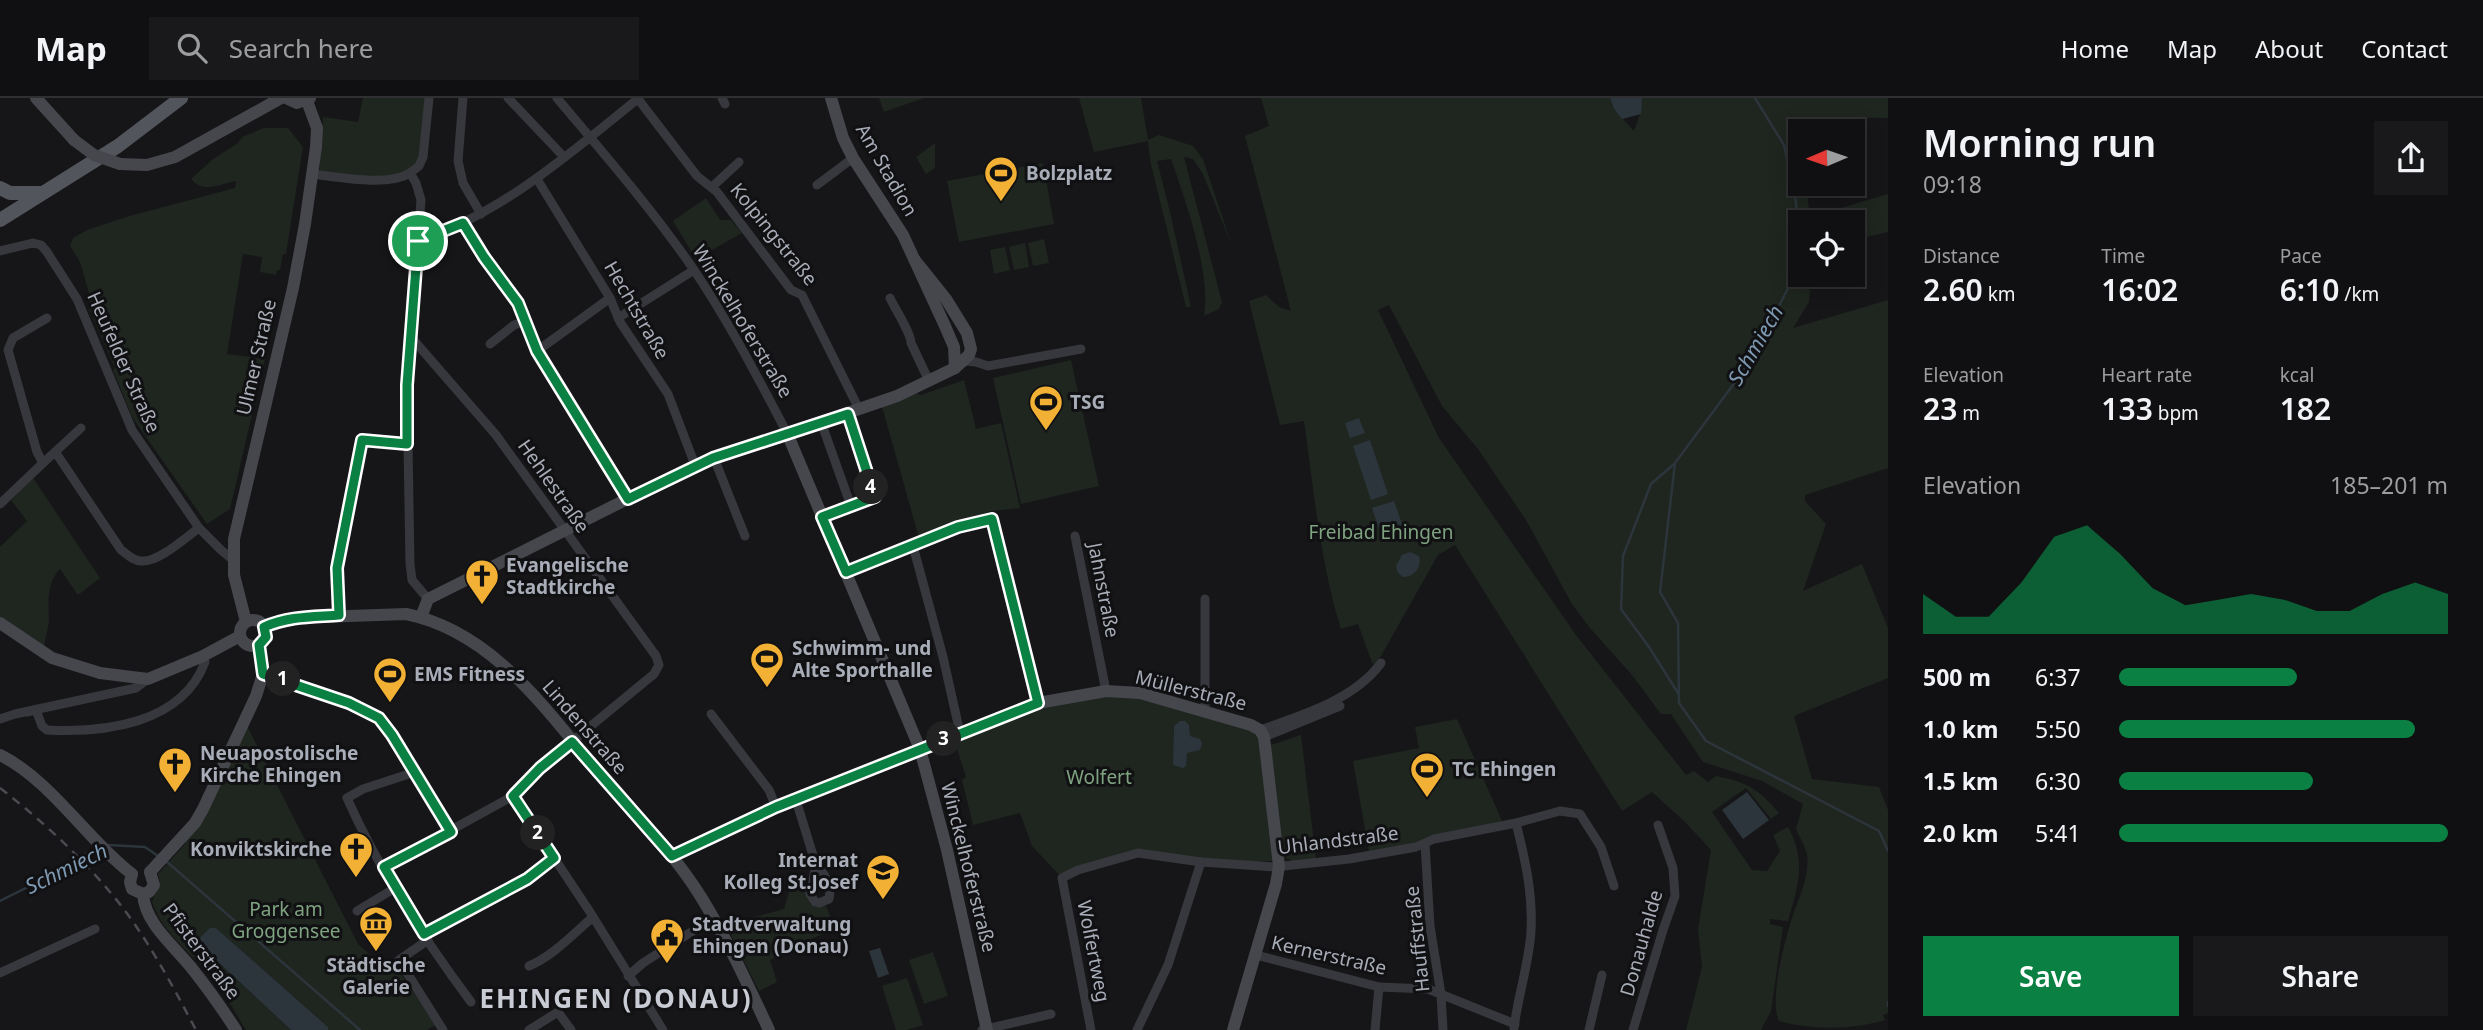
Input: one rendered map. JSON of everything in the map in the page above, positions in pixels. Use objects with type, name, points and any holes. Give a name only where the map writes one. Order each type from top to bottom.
[{"type":"main road","points":[[0,220],[118,146],[181,98]]},
{"type":"main road","points":[[0,188],[10,193],[25,195],[43,192]]},
{"type":"street","points":[[36,98],[74,140],[94,155],[120,164],[147,165],[175,157],[284,98]]},
{"type":"street","name":"Ulmer Straße","points":[[246,622],[236,588],[234,539],[293,288],[317,128],[309,99],[297,103],[284,98]]},
{"type":"street","points":[[312,174],[379,180],[396,179],[410,173],[419,166],[423,157],[429,98]]},
{"type":"street","points":[[463,98],[458,161],[465,188],[481,214]]},
{"type":"street","points":[[508,98],[564,157]]},
{"type":"street","name":"Winckelhoferstraße","points":[[557,98],[637,194],[694,270],[788,433],[920,749],[947,849],[985,1030]]},
{"type":"street","points":[[418,241],[463,223],[505,201],[537,179],[638,98]]},
{"type":"street","name":"Kolpingstraße","points":[[638,98],[697,176],[704,184],[712,187],[792,290],[802,295],[853,412],[875,497],[850,506]]},
{"type":"street","name":"Am Stadion","points":[[831,98],[843,138],[853,158],[903,235],[915,259],[946,299],[967,333],[971,349],[959,364]]},
{"type":"street","points":[[817,185],[853,158]]},
{"type":"street","points":[[712,187],[739,162]]},
{"type":"street","points":[[410,173],[421,201],[407,385],[409,541],[412,580],[428,599]]},
{"type":"street","name":"Hechtstraße","points":[[537,179],[610,298],[618,318],[668,394],[695,465]]},
{"type":"street","points":[[463,223],[476,246],[518,303],[537,351],[628,499]]},
{"type":"street","name":"Heufelder Straße","points":[[0,251],[21,244],[41,245],[64,275],[77,299],[132,430],[199,528],[233,559]]},
{"type":"street","points":[[618,318],[694,270]]},
{"type":"street","points":[[537,351],[610,298]]},
{"type":"street","points":[[890,298],[911,336],[911,342],[929,382]]},
{"type":"street","points":[[43,464],[37,453],[8,350],[13,338],[47,318]]},
{"type":"street","points":[[490,344],[514,326],[526,321]]},
{"type":"street","name":"Hehlestraße","points":[[410,336],[496,435],[656,656],[659,665],[654,674],[572,742]]},
{"type":"street","points":[[421,617],[428,599],[695,465],[897,397],[959,364],[976,362],[988,366],[1081,349]]},
{"type":"street","points":[[821,422],[850,506],[822,517]]},
{"type":"street","points":[[0,504],[81,428]]},
{"type":"street","points":[[339,615],[337,568],[362,440],[407,444]]},
{"type":"street","points":[[56,453],[121,550],[130,557],[141,561],[157,557],[199,528]]},
{"type":"street","points":[[713,458],[745,536]]},
{"type":"street","points":[[846,572],[958,527],[992,519],[1038,703]]},
{"type":"street","name":"Jahnstraße","points":[[1075,536],[1106,691]]},
{"type":"street","points":[[913,547],[961,733]]},
{"type":"street","points":[[1205,599],[1205,711]]},
{"type":"street","name":"Lindenstraße","points":[[264,627],[292,618],[406,614],[421,617],[465,637],[494,658],[520,681],[672,856],[713,918],[769,1030]]},
{"type":"street","points":[[152,868],[154,885],[149,892],[143,894],[132,889],[132,874],[152,868],[195,823],[256,696],[263,674],[259,645],[266,637],[264,627],[256,621],[246,622],[241,628],[240,636],[246,644],[259,645]]},
{"type":"street","points":[[0,623],[52,658],[100,673],[148,679]]},
{"type":"street","points":[[27,712],[136,688],[148,679],[203,656],[240,636]]},
{"type":"street","points":[[0,719],[36,710],[41,726],[47,730],[105,730],[131,723],[163,709],[191,687],[202,670],[205,662],[203,656]]},
{"type":"street","name":"Müllerstraße","points":[[672,856],[776,807],[1038,703],[1106,691],[1140,693],[1251,724],[1262,733],[1338,703],[1368,679],[1381,663]]},
{"type":"street","points":[[263,674],[349,703],[379,718],[451,832]]},
{"type":"street","points":[[711,714],[769,790],[776,807]]},
{"type":"street","points":[[1233,1030],[1279,866],[1262,733]]},
{"type":"street","points":[[384,867],[513,796],[540,768],[572,742]]},
{"type":"street","points":[[0,755],[13,761],[132,874]]},
{"type":"street","points":[[415,772],[363,789],[347,798],[396,888],[471,1002]]},
{"type":"street","points":[[513,796],[663,1030]]},
{"type":"street","points":[[796,800],[816,865]]},
{"type":"street","name":"Uhlandstraße","points":[[1062,878],[1077,870],[1138,853],[1201,862],[1279,866],[1372,856],[1425,844],[1434,839],[1516,823],[1560,811],[1580,814],[1601,847],[1614,886]]},
{"type":"street","points":[[1514,1027],[1527,961],[1531,921],[1527,867],[1516,823]]},
{"type":"street","name":"Donauhalde","points":[[1633,1030],[1675,896],[1673,868],[1658,825]]},
{"type":"street","name":"Hauffstraße","points":[[1425,844],[1430,926],[1441,994],[1443,1030]]},
{"type":"street","points":[[443,1030],[399,960],[426,937],[527,879],[554,858]]},
{"type":"street","points":[[1137,1030],[1168,965],[1201,862]]},
{"type":"street","name":"Wolfertweg","points":[[1062,878],[1091,1030]]},
{"type":"street","points":[[357,911],[396,888]]},
{"type":"street","name":"Pfisterstraße","points":[[143,894],[153,922],[192,968],[236,1030]]},
{"type":"street","points":[[529,966],[547,956],[593,917]]},
{"type":"street","points":[[628,976],[643,963],[713,918]]},
{"type":"street","points":[[0,973],[95,929]]},
{"type":"street","name":"Kernerstraße","points":[[1256,955],[1379,987],[1428,989],[1514,1027]]},
{"type":"street","points":[[1589,1030],[1602,975]]},
{"type":"street","points":[[1375,1030],[1379,987]]},
{"type":"street","points":[[529,1030],[558,1012],[571,1030]]},
{"type":"street","points":[[985,1030],[1051,1014]]},
{"type":"green space","points":[[363,98],[429,98],[419,166],[396,179],[319,175],[323,117],[358,122]]},
{"type":"green space","points":[[879,98],[924,98],[884,112]]},
{"type":"green space","points":[[1079,98],[1141,98],[1148,140],[1159,135],[1193,146],[1203,159],[1232,246],[1203,174],[1193,159],[1184,157],[1222,302],[1219,309],[1204,316],[1201,258],[1171,159],[1157,161],[1191,307],[1186,307],[1150,160],[1148,141],[1094,152]]},
{"type":"green space","name":"Freibad Ehingen","points":[[1261,98],[1610,98],[1614,109],[1634,131],[1642,98],[1888,98],[1888,118],[1786,117],[1788,196],[1807,196],[1809,210],[1788,210],[1788,287],[1810,287],[1809,302],[1793,328],[1888,300],[1888,468],[1805,495],[1805,501],[1826,524],[1803,591],[1862,564],[1888,628],[1888,678],[1794,716],[1812,779],[1879,787],[1888,810],[1888,1013],[1883,1015],[1885,1020],[1832,1028],[1779,1021],[1776,1000],[1779,972],[1788,931],[1807,871],[1807,854],[1796,829],[1803,804],[1762,781],[1703,762],[1671,714],[1661,714],[1572,604],[1526,520],[1478,449],[1442,406],[1389,305],[1378,310],[1439,438],[1576,635],[1686,775],[1694,771],[1708,782],[1716,776],[1744,784],[1758,792],[1779,813],[1771,819],[1746,788],[1712,812],[1752,870],[1767,871],[1780,851],[1773,835],[1788,827],[1797,851],[1799,874],[1788,921],[1770,919],[1770,924],[1783,927],[1771,1011],[1761,1030],[1686,1030],[1702,967],[1698,929],[1711,850],[1652,792],[1622,811],[1455,545],[1438,555],[1381,656],[1373,665],[1358,624],[1341,629],[1323,552],[1304,421],[1280,425],[1249,301],[1266,295],[1279,307],[1291,311],[1245,136],[1269,126]]},
{"type":"green space","points":[[264,128],[288,128],[303,147],[286,254],[283,254],[280,270],[277,270],[276,275],[260,272],[262,257],[243,254],[227,354],[265,359],[230,509],[207,524],[132,417],[113,370],[115,368],[89,309],[89,293],[80,262],[70,246],[73,238],[87,230],[235,188],[236,181],[206,187],[191,179],[242,137]]},
{"type":"green space","points":[[935,143],[935,168],[926,174],[916,157]]},
{"type":"green space","name":"Bolzplatz","points":[[1043,163],[1054,224],[959,242],[947,181]]},
{"type":"green space","points":[[1888,194],[1888,232],[1865,237],[1865,210],[1834,210]]},
{"type":"green space","points":[[706,198],[720,220],[731,220],[742,233],[696,259],[673,221]]},
{"type":"green space","points":[[1044,239],[1049,263],[1033,266],[1028,243]]},
{"type":"green space","points":[[1025,243],[1029,267],[1014,270],[1009,247]]},
{"type":"green space","points":[[1005,247],[1010,270],[994,274],[990,250]]},
{"type":"green space","name":"TSG","points":[[1071,360],[1099,486],[1021,504],[993,378]]},
{"type":"green space","points":[[964,380],[976,429],[1001,423],[1020,508],[991,511],[919,538],[881,403],[910,391],[921,395]]},
{"type":"green space","points":[[33,478],[100,578],[78,595],[60,569],[49,592],[49,621],[44,647],[0,617],[0,547],[27,521],[11,500]]},
{"type":"green space","name":"Wolfert","points":[[1140,693],[1260,730],[1274,861],[1201,862],[1138,853],[1062,878],[1032,846],[1020,813],[973,825],[962,780],[966,777],[953,736],[1038,703]]},
{"type":"green space","name":"TC Ehingen","points":[[1457,719],[1502,821],[1444,833],[1418,843],[1369,852],[1353,761],[1419,748],[1415,727]]},
{"type":"green space","name":"Park am Groggensee","points":[[244,720],[358,944],[391,973],[399,971],[436,1025],[427,1030],[328,1030],[328,1027],[216,928],[200,945],[291,1030],[246,1030],[217,983],[181,945],[157,914],[152,902],[160,882],[158,874],[186,843],[182,838]]},
{"type":"green space","points":[[1301,735],[1316,859],[1293,861],[1284,857],[1268,746]]},
{"type":"green space","points":[[791,884],[807,885],[806,895],[810,904],[816,907],[826,906],[835,929],[794,946],[791,951],[770,960],[777,982],[759,991],[726,925],[784,909]]},
{"type":"green space","points":[[933,952],[948,996],[924,1004],[909,960]]},
{"type":"green space","points":[[907,978],[923,1025],[896,1030],[882,986]]},
{"type":"shaded area","points":[[1610,98],[1642,98],[1641,114],[1622,119]]},
{"type":"shaded area","points":[[1359,418],[1365,433],[1350,438],[1345,423]]},
{"type":"shaded area","points":[[1370,440],[1388,494],[1371,500],[1353,446]]},
{"type":"shaded area","points":[[1394,501],[1406,535],[1392,542],[1382,538],[1372,508]]},
{"type":"shaded area","points":[[1410,552],[1419,556],[1419,564],[1414,573],[1403,577],[1396,566],[1402,555]]},
{"type":"shaded area","points":[[1180,721],[1189,725],[1190,736],[1200,739],[1202,744],[1200,750],[1187,753],[1186,766],[1183,768],[1173,765],[1174,726]]},
{"type":"shaded area","points":[[1747,792],[1769,820],[1743,839],[1722,810]]},
{"type":"shaded area","points":[[210,928],[216,928],[328,1027],[328,1030],[291,1030],[200,945],[199,939]]},
{"type":"shaded area","points":[[880,948],[889,974],[878,978],[869,951]]},
{"type":"waterway","name":"Schmiech","points":[[1755,98],[1784,145],[1796,202],[1799,267],[1750,362],[1675,463],[1660,592],[1678,623],[1679,703],[1706,741],[1879,831],[1888,851]]},
{"type":"waterway","name":"Schmiech","points":[[1674,464],[1651,484],[1623,556],[1621,609],[1678,693]]},
{"type":"waterway","name":"Schmiech","points":[[108,845],[145,847],[158,856]]},
{"type":"waterway","name":"Schmiech","points":[[0,901],[74,864],[88,852],[99,849]]},
{"type":"waterway","name":"Schmiech","points":[[166,861],[360,1030]]},
{"type":"railway","points":[[0,788],[58,837],[123,908],[167,976],[196,1030]]},
{"type":"place","name":"Bolzplatz","points":[[1001,203]]},
{"type":"place","name":"TSG","points":[[1046,432]]},
{"type":"place","name":"Evangelische Stadtkirche","points":[[482,606]]},
{"type":"place","name":"Schwimm- und Alte Sporthalle","points":[[767,689]]},
{"type":"place","name":"EMS Fitness","points":[[390,704]]},
{"type":"place","name":"Neuapostolische Kirche Ehingen","points":[[175,794]]},
{"type":"place","name":"TC Ehingen","points":[[1427,799]]},
{"type":"place","name":"Konviktskirche","points":[[356,879]]},
{"type":"place","name":"Internat Kolleg St.Josef","points":[[883,901]]},
{"type":"place","name":"Städtische Galerie","points":[[376,953]]},
{"type":"place","name":"Stadtverwaltung Ehingen (Donau)","points":[[667,965]]},
{"type":"district","name":"EHINGEN (DONAU)","points":[[616,998]]},
{"type":"route","points":[[463,223],[524,313],[537,351],[628,499],[713,458],[848,414],[875,497],[822,517],[846,572],[958,527],[992,519],[1038,703],[776,807],[672,856],[572,742],[540,768],[513,796],[554,858],[527,879],[424,934],[384,867],[451,832],[379,718],[349,703],[263,674],[259,645],[266,637],[264,627],[275,622],[292,618],[339,615],[337,568],[362,440],[407,444],[407,385],[418,241],[463,223]]}]
